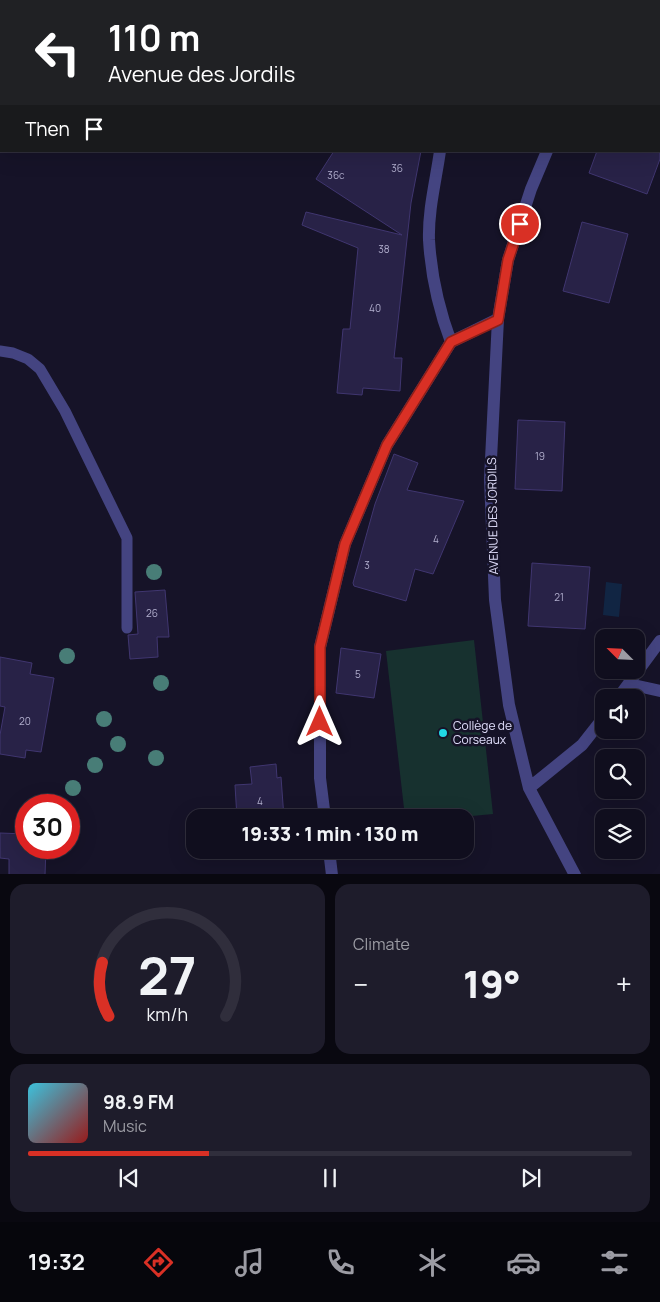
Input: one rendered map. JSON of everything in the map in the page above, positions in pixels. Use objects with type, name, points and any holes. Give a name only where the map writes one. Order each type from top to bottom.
[{"type":"street","points":[[440,152],[431,208],[429,240],[440,308],[451,342]]},
{"type":"street","name":"AVENUE DES JORDILS","points":[[547,152],[531,189],[508,260],[498,320],[490,479],[495,600],[509,705],[529,788],[575,874]]},
{"type":"street","points":[[324,809],[320,778],[320,647],[345,544],[387,445],[451,342],[498,320]]},
{"type":"street","points":[[625,689],[660,641]]},
{"type":"street","points":[[629,684],[660,691]]},
{"type":"street","points":[[529,788],[582,745],[595,728]]},
{"type":"street","points":[[330,859],[332,874]]},
{"type":"lane","points":[[0,351],[13,352],[28,359],[40,369],[65,411],[127,538],[127,628]]},
{"type":"green space","name":"Collège de Corseaux","points":[[474,640],[493,814],[474,816],[474,809],[404,809],[386,651]]},
{"type":"water","points":[[606,582],[622,584],[619,617],[603,615]]},
{"type":"building","points":[[333,152],[421,152],[411,203],[394,358],[402,358],[400,391],[363,388],[362,395],[337,393],[343,329],[350,329],[358,248],[302,225],[306,212],[402,235],[316,179]]},
{"type":"building","points":[[597,152],[660,152],[660,159],[647,194],[589,173]]},
{"type":"building","points":[[582,222],[628,234],[609,303],[563,291]]},
{"type":"building","points":[[518,420],[565,422],[562,491],[515,489]]},
{"type":"building","points":[[394,454],[418,463],[407,490],[464,501],[433,574],[415,569],[406,601],[354,586],[353,583],[375,504]]},
{"type":"building","points":[[532,563],[590,567],[585,629],[528,626]]},
{"type":"building","points":[[165,590],[169,637],[157,637],[158,657],[130,659],[128,635],[138,634],[135,592]]},
{"type":"building","points":[[341,648],[381,654],[374,698],[336,693]]},
{"type":"building","points":[[0,657],[32,663],[30,674],[54,678],[41,752],[26,750],[25,758],[0,754],[0,735],[5,707],[0,706]]},
{"type":"building","points":[[276,764],[277,778],[281,777],[283,809],[236,809],[235,785],[252,784],[250,767]]},
{"type":"building","points":[[0,833],[15,834],[15,859],[46,859],[45,874],[9,874],[9,859],[0,858]]},
{"type":"place","name":"Collège de Corseaux","points":[[443,733]]},
{"type":"route","points":[[320,722],[320,647],[345,544],[387,445],[451,342],[498,320],[508,260],[520,224]]}]
